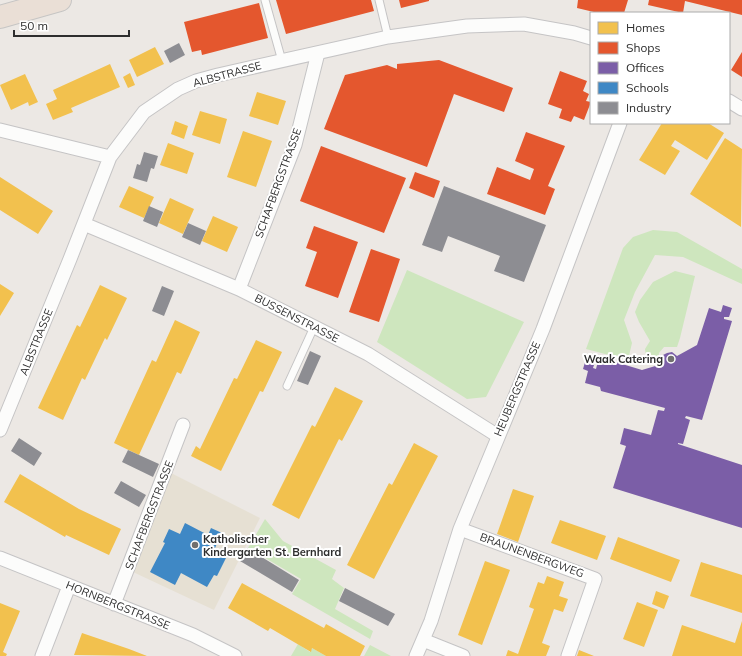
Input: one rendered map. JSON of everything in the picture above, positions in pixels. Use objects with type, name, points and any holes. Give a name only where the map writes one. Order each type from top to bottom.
[{"type":"highway","points":[[0,17],[60,0]]},
{"type":"street","name":"ALBSTRASSE","points":[[0,430],[110,157],[144,112],[178,89],[196,81],[388,36],[467,26],[524,24],[574,33],[590,38]]},
{"type":"street","name":"SCHAFBERGSTRASSE","points":[[239,289],[295,145],[318,53]]},
{"type":"street","points":[[730,102],[742,109]]},
{"type":"street","name":"HEUBERGSTRASSE","points":[[416,656],[431,621],[460,529],[543,330],[620,124]]},
{"type":"street","points":[[0,130],[110,157]]},
{"type":"street","name":"BUSSENSTRASSE","points":[[84,224],[239,289],[368,354],[498,436]]},
{"type":"street","name":"SCHAFBERGSTRASSE","points":[[114,604],[183,425]]},
{"type":"street","name":"BRAUNENBERGWEG","points":[[460,529],[595,579],[568,656]]},
{"type":"street","name":"HORNBERGSTRASSE","points":[[0,558],[192,635],[234,656]]},
{"type":"street","points":[[42,656],[69,586]]},
{"type":"street","points":[[423,640],[463,656]]},
{"type":"lane","points":[[265,0],[282,61]]},
{"type":"lane","points":[[379,0],[388,36]]},
{"type":"lane","points":[[287,386],[314,327]]},
{"type":"shaded area","name":"Katholischer Kindergarten St. Bernhard","points":[[171,473],[260,518],[214,610],[133,572]]},
{"type":"green space","points":[[653,230],[677,232],[742,269],[742,284],[683,257],[655,255],[635,292],[624,320],[632,343],[628,360],[586,349],[623,248],[633,237]]},
{"type":"green space","points":[[407,270],[524,322],[486,397],[467,399],[377,342]]},
{"type":"green space","points":[[675,271],[695,276],[680,338],[677,347],[664,347],[659,353],[658,360],[647,365],[645,349],[650,341],[635,312],[640,300],[653,282]]},
{"type":"green space","points":[[265,519],[283,541],[336,570],[332,579],[344,588],[335,609],[373,631],[370,639],[292,594],[301,579],[248,548]]},
{"type":"green space","points":[[298,644],[310,652],[312,648],[326,656],[291,656]]},
{"type":"green space","points":[[370,645],[391,656],[364,656]]},
{"type":"building: Homes","points":[[155,47],[164,64],[137,77],[129,60]]},
{"type":"building: Homes","points":[[110,64],[120,87],[71,108],[73,112],[53,120],[46,104],[57,99],[53,90]]},
{"type":"building: Homes","points":[[130,73],[135,85],[128,88],[123,77]]},
{"type":"building: Homes","points":[[25,74],[38,102],[29,106],[28,102],[11,110],[0,85]]},
{"type":"building: Homes","points":[[257,92],[286,101],[278,125],[249,116]]},
{"type":"building: Homes","points":[[200,111],[227,119],[220,144],[192,135]]},
{"type":"building: Homes","points":[[175,121],[188,126],[184,139],[171,134]]},
{"type":"building: Homes","points":[[661,124],[710,124],[724,133],[707,160],[675,140],[671,146],[680,151],[665,175],[639,160]]},
{"type":"building: Homes","points":[[243,131],[272,141],[256,187],[227,177]]},
{"type":"building: Homes","points":[[725,138],[742,149],[741,227],[690,194]]},
{"type":"building: Homes","points":[[168,143],[194,153],[187,174],[160,165]]},
{"type":"building: Homes","points":[[0,177],[53,211],[38,234],[0,210]]},
{"type":"building: Homes","points":[[129,186],[154,197],[144,218],[119,207]]},
{"type":"building: Homes","points":[[170,198],[194,209],[183,234],[159,223]]},
{"type":"building: Homes","points":[[213,216],[238,227],[227,252],[202,241]]},
{"type":"building: Homes","points":[[0,284],[14,293],[0,316]]},
{"type":"building: Homes","points":[[100,285],[127,298],[107,340],[105,338],[85,380],[82,378],[63,420],[38,408],[77,325],[80,327]]},
{"type":"building: Homes","points":[[175,320],[200,332],[181,374],[177,372],[139,455],[114,443],[152,360],[156,362]]},
{"type":"building: Homes","points":[[256,340],[282,352],[263,392],[260,391],[221,471],[191,456],[196,446],[200,449],[234,378],[237,379]]},
{"type":"building: Homes","points":[[335,387],[363,401],[342,441],[339,439],[299,519],[272,505],[312,425],[315,427]]},
{"type":"building: Homes","points":[[414,443],[438,456],[374,579],[347,565],[389,483],[392,485]]},
{"type":"building: Homes","points":[[20,474],[79,509],[121,529],[109,555],[66,535],[65,537],[4,502]]},
{"type":"building: Homes","points":[[513,489],[534,496],[518,542],[497,534]]},
{"type":"building: Homes","points":[[560,520],[606,536],[597,560],[551,543]]},
{"type":"building: Homes","points":[[618,537],[680,560],[671,582],[610,559]]},
{"type":"building: Homes","points":[[485,561],[510,570],[482,645],[458,635]]},
{"type":"building: Homes","points":[[701,562],[742,575],[742,613],[690,596]]},
{"type":"building: Homes","points":[[547,576],[564,582],[559,596],[568,599],[563,612],[554,609],[542,643],[550,646],[546,656],[506,656],[508,650],[518,654],[534,609],[529,607],[538,582],[544,584]]},
{"type":"building: Homes","points":[[242,583],[324,628],[326,624],[365,646],[360,656],[326,656],[312,648],[311,652],[270,628],[268,631],[228,608]]},
{"type":"building: Homes","points":[[656,591],[669,596],[664,609],[652,604]]},
{"type":"building: Homes","points":[[637,602],[658,610],[644,647],[623,639]]},
{"type":"building: Homes","points":[[0,603],[20,611],[3,652],[7,654],[6,656],[0,656]]},
{"type":"building: Homes","points":[[742,621],[742,656],[672,656],[682,625],[735,643]]},
{"type":"building: Homes","points":[[82,633],[129,649],[147,656],[74,655]]},
{"type":"building: Homes","points":[[579,650],[594,656],[577,656]]},
{"type":"building: Shops","points":[[276,0],[371,0],[374,11],[286,34]]},
{"type":"building: Shops","points":[[399,0],[429,0],[429,1],[401,8]]},
{"type":"building: Shops","points":[[578,0],[628,0],[624,12],[594,12],[577,8]]},
{"type":"building: Shops","points":[[649,0],[742,0],[742,15],[685,1],[683,12],[648,5]]},
{"type":"building: Shops","points":[[259,3],[268,38],[202,55],[201,50],[192,52],[184,22]]},
{"type":"building: Shops","points":[[742,52],[742,77],[731,70]]},
{"type":"building: Shops","points":[[439,60],[513,88],[504,112],[454,94],[427,167],[324,129],[345,75],[387,65],[397,69],[397,64]]},
{"type":"building: Shops","points":[[560,71],[587,81],[583,91],[589,94],[586,101],[590,102],[590,105],[584,120],[574,116],[571,122],[559,118],[562,109],[548,104]]},
{"type":"building: Shops","points":[[526,132],[565,146],[548,186],[555,189],[545,215],[487,194],[497,167],[530,180],[534,169],[515,161]]},
{"type":"building: Shops","points":[[321,146],[406,178],[384,233],[300,201]]},
{"type":"building: Shops","points":[[415,172],[440,181],[434,198],[409,188]]},
{"type":"building: Shops","points":[[314,226],[358,242],[338,298],[305,286],[317,252],[306,248]]},
{"type":"building: Shops","points":[[371,249],[400,259],[379,322],[349,312]]},
{"type":"building: Offices","points":[[723,305],[732,308],[729,317],[724,317],[724,319],[732,321],[702,420],[686,416],[685,418],[690,420],[683,444],[678,444],[742,465],[742,528],[613,488],[626,446],[620,444],[624,428],[651,435],[658,410],[664,411],[665,408],[601,391],[600,387],[585,383],[588,371],[583,369],[586,359],[595,362],[593,368],[596,369],[599,357],[642,370],[662,364],[663,355],[672,352],[677,356],[697,345],[709,308],[721,312]]},
{"type":"building: Schools","points":[[185,523],[208,535],[211,528],[222,533],[215,548],[228,554],[217,576],[214,575],[207,587],[181,573],[175,585],[150,572],[165,543],[163,542],[169,529],[180,534]]},
{"type":"building: Industry","points":[[179,43],[185,55],[170,63],[164,51]]},
{"type":"building: Industry","points":[[144,152],[158,156],[154,169],[151,168],[147,182],[133,178],[137,164],[140,165]]},
{"type":"building: Industry","points":[[444,186],[546,225],[524,282],[494,271],[500,256],[448,236],[442,252],[422,245]]},
{"type":"building: Industry","points":[[149,206],[163,212],[157,227],[143,221]]},
{"type":"building: Industry","points":[[188,223],[206,231],[200,245],[182,237]]},
{"type":"building: Industry","points":[[162,286],[174,291],[164,316],[152,311]]},
{"type":"building: Industry","points":[[310,351],[321,356],[308,385],[297,381]]},
{"type":"building: Industry","points":[[19,438],[42,453],[34,466],[11,451]]},
{"type":"building: Industry","points":[[128,450],[159,464],[153,477],[122,462]]},
{"type":"building: Industry","points":[[121,481],[146,495],[139,507],[114,493]]},
{"type":"building: Industry","points":[[247,548],[299,580],[292,592],[240,561]]},
{"type":"building: Industry","points":[[345,588],[395,614],[388,626],[339,601]]},
{"type":"place","name":"Waak Catering","points":[[671,359]]},
{"type":"place","name":"Katholischer Kindergarten St. Bernhard","points":[[195,545]]}]
